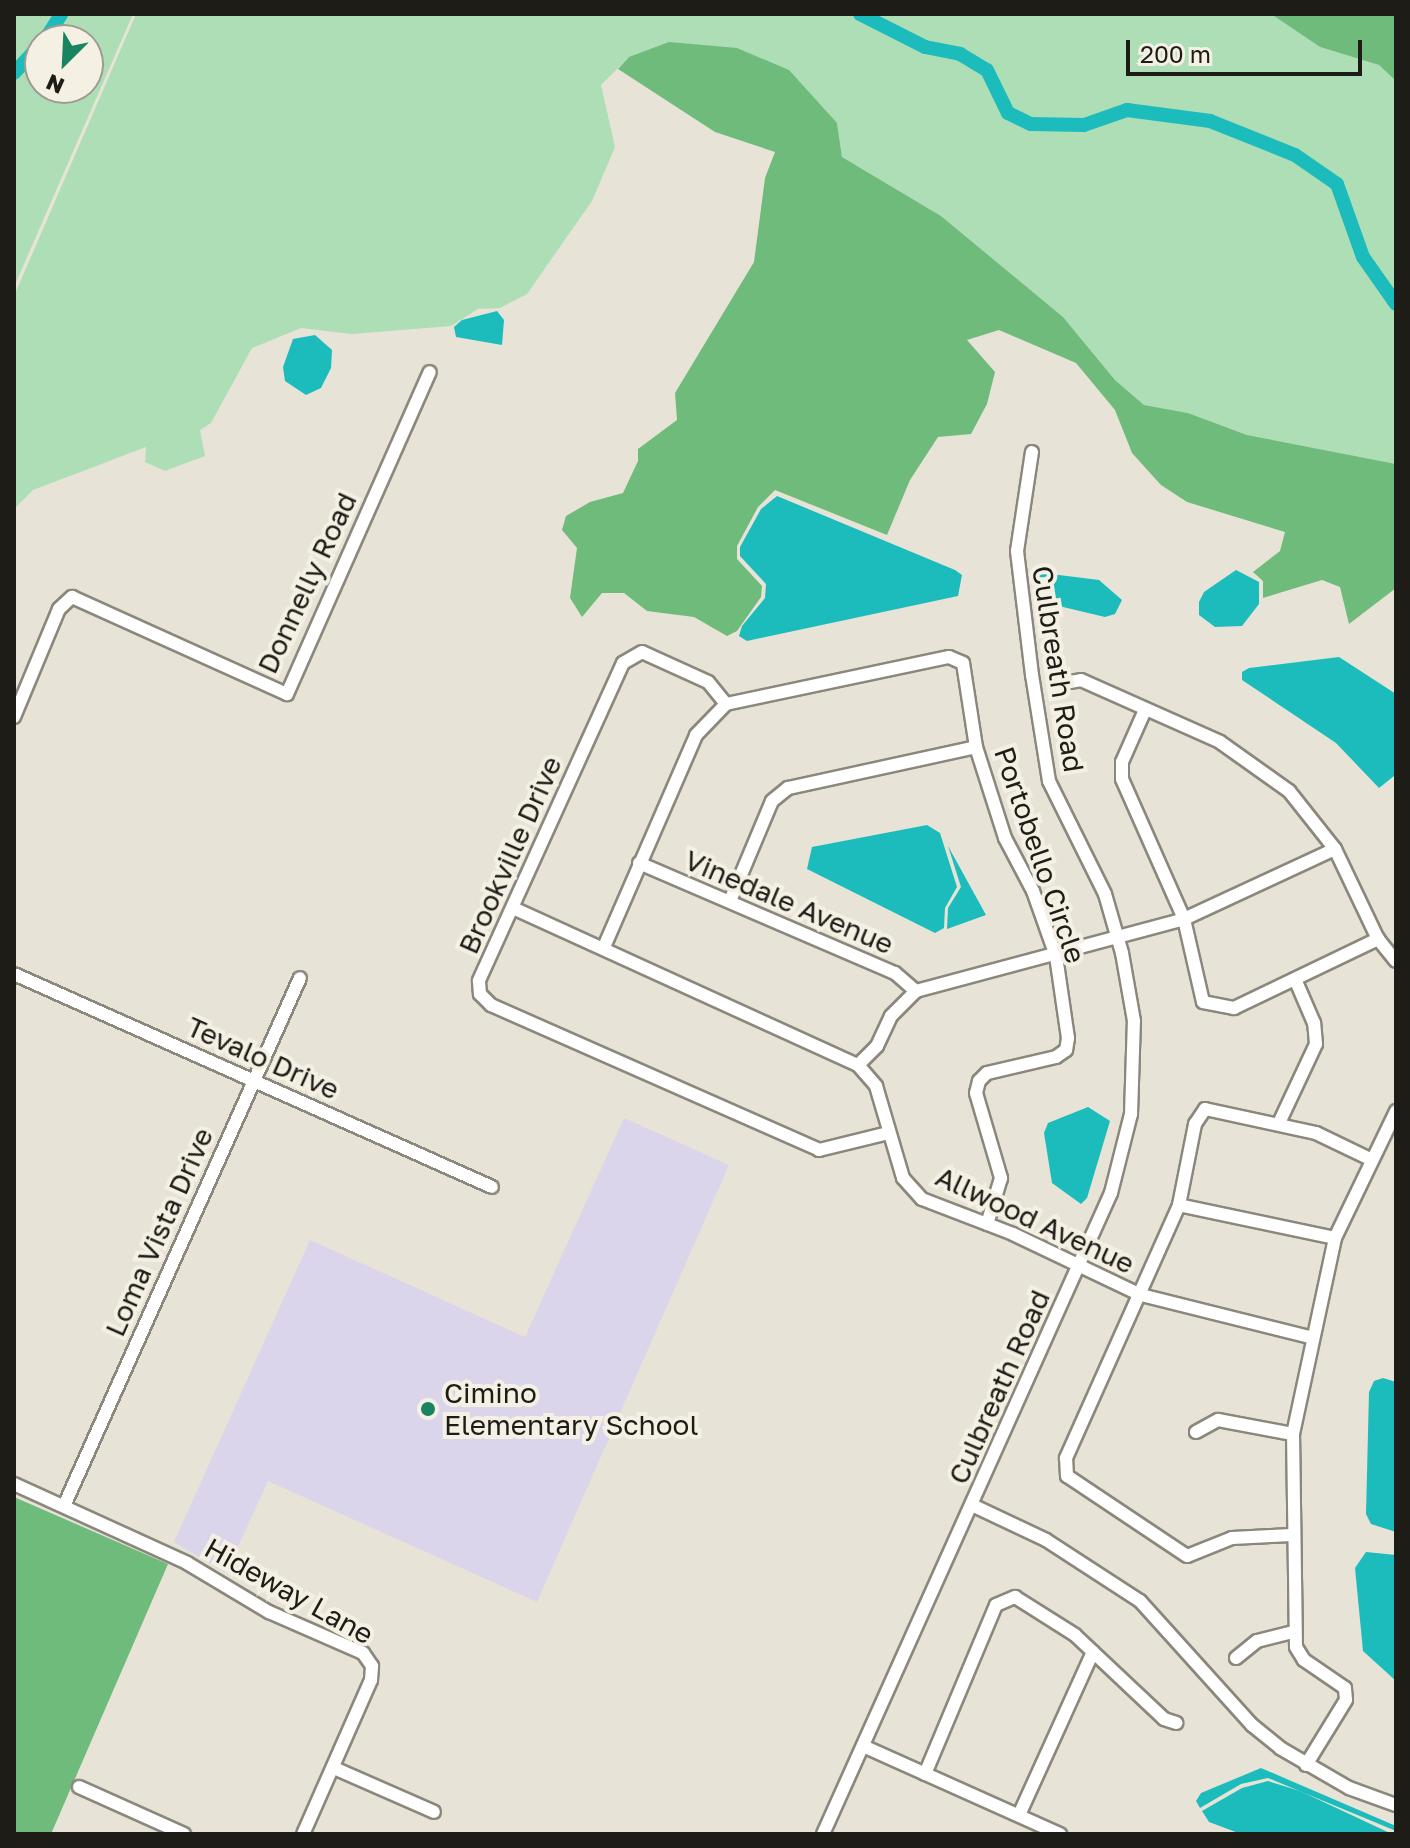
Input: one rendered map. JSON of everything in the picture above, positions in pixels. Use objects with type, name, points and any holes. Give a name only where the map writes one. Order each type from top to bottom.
[{"type":"street","name":"Donnelly Road","points":[[14,717],[59,609],[72,597],[287,694],[430,372]]},
{"type":"street","name":"Culbreath Road","points":[[823,1834],[1081,1264],[1111,1193],[1131,1114],[1134,1021],[1119,940],[1098,883],[1053,791],[1043,748],[1017,565],[1032,452]]},
{"type":"street","name":"Brookville Drive","points":[[726,704],[708,682],[642,652],[632,654],[623,663],[479,981],[480,994],[491,1005],[819,1150],[889,1133]]},
{"type":"street","name":"Portobello Circle","points":[[726,704],[949,657],[963,663],[976,747],[1005,838],[1033,891],[1056,956],[1066,1050],[987,1073],[979,1081],[976,1093],[1001,1178],[987,1224]]},
{"type":"street","points":[[1070,682],[1081,680],[1256,764],[1316,820],[1335,849],[1378,939],[1396,961]]},
{"type":"street","points":[[604,947],[696,735],[726,704]]},
{"type":"street","points":[[1145,710],[1122,762],[1122,779],[1184,919],[1203,1002],[1234,1008],[1378,939]]},
{"type":"street","points":[[730,901],[772,801],[788,788],[976,747]]},
{"type":"street","points":[[513,908],[858,1065],[877,1046],[891,1016],[916,991],[1119,940],[1184,919],[1335,849]]},
{"type":"street","name":"Vinedale Avenue","points":[[639,863],[895,973],[916,991]]},
{"type":"street","name":"Tevalo Drive","points":[[14,974],[492,1187]]},
{"type":"street","name":"Loma Vista Drive","points":[[64,1506],[300,978]]},
{"type":"street","points":[[1279,1123],[1316,1044],[1314,1023],[1295,979]]},
{"type":"street","name":"Allwood Avenue","points":[[858,1065],[876,1086],[903,1178],[922,1199],[1081,1264],[1141,1295],[1313,1338]]},
{"type":"street","points":[[1291,1535],[1232,1538],[1187,1556],[1067,1476],[1066,1458],[1179,1205],[1195,1124],[1205,1109],[1279,1123],[1372,1160]]},
{"type":"street","points":[[1306,1765],[1346,1700],[1345,1688],[1304,1660],[1293,1632],[1293,1434],[1335,1238],[1396,1111]]},
{"type":"street","points":[[1179,1205],[1335,1238]]},
{"type":"street","points":[[1196,1432],[1218,1420],[1293,1434]]},
{"type":"street","name":"Hideway Lane","points":[[14,1484],[187,1563],[269,1612],[363,1653],[372,1666],[371,1680],[303,1834]]},
{"type":"street","points":[[972,1505],[1046,1540],[1140,1601],[1252,1725],[1306,1765],[1396,1805]]},
{"type":"street","points":[[925,1774],[996,1605],[1015,1597],[1093,1652],[1164,1719],[1176,1723]]},
{"type":"street","points":[[1236,1658],[1257,1641],[1293,1632]]},
{"type":"street","points":[[1019,1815],[1093,1652]]},
{"type":"street","points":[[863,1746],[1060,1834]]},
{"type":"street","points":[[334,1768],[434,1812]]},
{"type":"street","points":[[79,1787],[184,1834]]},
{"type":"shaded area","name":"Cimino Elementary School","points":[[624,1118],[729,1165],[537,1602],[268,1481],[226,1573],[174,1542],[310,1240],[525,1337]]},
{"type":"green space","points":[[14,14],[133,14],[104,81],[104,24],[24,24],[24,104],[94,104],[14,287]]},
{"type":"green space","points":[[136,14],[1271,14],[1320,47],[1379,65],[1396,81],[1396,464],[1247,435],[1188,413],[1144,405],[1115,380],[1063,317],[941,216],[842,157],[837,123],[629,57],[601,85],[615,147],[592,201],[527,294],[500,308],[478,309],[451,326],[352,334],[301,328],[252,348],[211,423],[200,430],[205,456],[165,471],[145,462],[146,447],[33,490],[14,509],[14,296],[97,104],[104,104],[104,88]]},
{"type":"green space","points":[[1271,14],[1396,14],[1396,81],[1379,65],[1320,47]]},
{"type":"green space","points":[[669,42],[737,48],[789,70],[837,123],[842,157],[941,216],[1063,317],[1115,380],[1144,405],[1188,413],[1247,435],[1396,464],[1396,588],[1349,624],[1340,587],[1322,580],[1263,598],[1263,581],[1253,572],[1280,551],[1285,532],[1187,502],[1161,485],[1132,453],[1115,410],[1076,363],[999,330],[967,340],[995,372],[987,404],[971,434],[938,437],[910,480],[887,535],[775,490],[758,507],[737,546],[737,559],[762,586],[761,597],[737,631],[727,636],[694,617],[647,611],[624,593],[602,593],[582,617],[570,598],[577,548],[562,530],[566,516],[590,502],[623,493],[638,461],[638,449],[677,420],[675,393],[754,262],[765,178],[775,152],[715,132],[618,69],[629,57]]},
{"type":"green space","points":[[14,1497],[168,1564],[51,1834],[14,1834]]},
{"type":"water","points":[[497,311],[504,320],[502,345],[456,337],[454,327],[462,320]]},
{"type":"water","points":[[315,335],[332,350],[331,368],[321,388],[306,395],[285,381],[283,367],[293,339]]},
{"type":"water","points":[[777,496],[955,570],[962,575],[958,596],[747,641],[739,636],[742,626],[765,598],[766,584],[740,556],[740,547],[761,509]]},
{"type":"water","points":[[1236,570],[1259,582],[1259,604],[1242,626],[1215,627],[1199,615],[1199,602],[1204,592]]},
{"type":"water","points":[[1043,573],[1099,580],[1122,600],[1115,614],[1105,617],[1042,602],[1031,580]]},
{"type":"water","points":[[1339,657],[1396,694],[1394,776],[1379,788],[1336,743],[1242,680],[1242,672],[1249,668]]},
{"type":"water","points":[[927,825],[940,833],[957,887],[945,908],[944,928],[935,933],[807,869],[812,847]]},
{"type":"water","points":[[948,846],[986,915],[947,929],[948,908],[961,887]]},
{"type":"water","points":[[1088,1107],[1110,1121],[1087,1198],[1081,1204],[1052,1183],[1044,1133],[1048,1123]]},
{"type":"water","points":[[1383,1378],[1396,1382],[1396,1532],[1371,1524],[1366,1514],[1369,1392],[1374,1381]]},
{"type":"water","points":[[1366,1552],[1396,1555],[1396,1681],[1363,1651],[1355,1568]]},
{"type":"water","points":[[1261,1768],[1396,1826],[1396,1831],[1268,1778],[1241,1784],[1200,1808],[1196,1801],[1201,1793]]},
{"type":"water","points":[[1268,1781],[1300,1791],[1392,1834],[1241,1834],[1209,1822],[1202,1811],[1242,1788]]},
{"type":"waterway","points":[[55,24],[61,14]]},
{"type":"waterway","points":[[860,14],[925,47],[960,54],[987,70],[1008,113],[1031,124],[1084,125],[1127,110],[1210,121],[1295,155],[1337,184],[1363,257],[1396,304]]},
{"type":"waterway","points":[[14,73],[24,62]]},
{"type":"place","name":"Cimino Elementary School","points":[[428,1409]]}]
